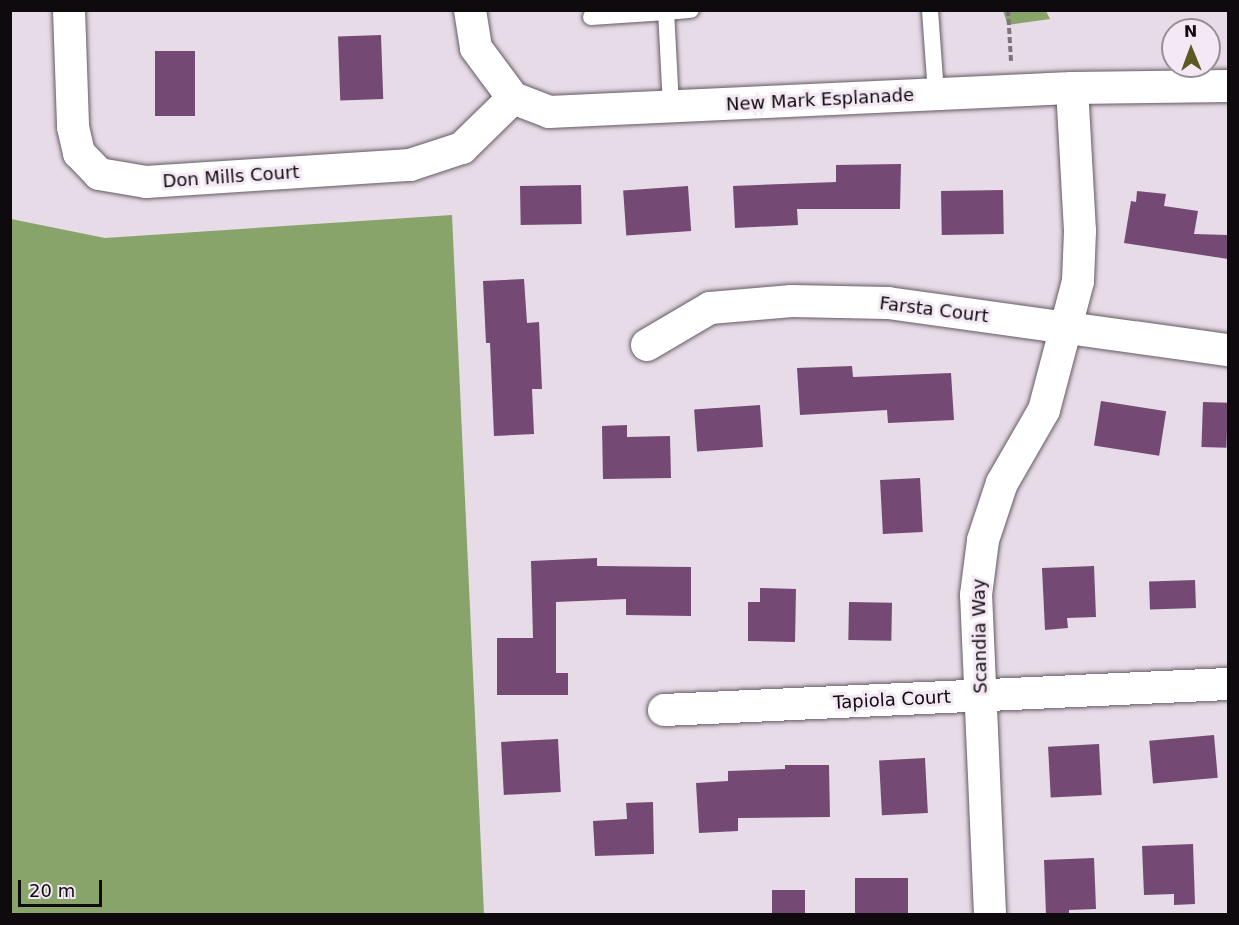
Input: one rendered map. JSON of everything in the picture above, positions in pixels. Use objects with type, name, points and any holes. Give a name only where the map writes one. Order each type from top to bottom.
[{"type":"street","name":"Don Mills Court","points":[[69,10],[73,127],[79,153],[99,174],[146,182],[410,165],[462,148],[513,98]]},
{"type":"street","points":[[470,10],[476,48],[513,98]]},
{"type":"street","name":"New Mark Esplanade","points":[[513,98],[549,112],[1072,88],[1228,86]]},
{"type":"street","name":"Scandia Way","points":[[990,915],[976,595],[983,540],[1002,483],[1044,410],[1068,327],[1078,281],[1080,231],[1072,88]]},
{"type":"street","name":"Farsta Court","points":[[647,345],[710,308],[792,302],[888,303],[1228,350]]},
{"type":"street","name":"Tapiola Court","points":[[664,710],[1228,684]]},
{"type":"lane","points":[[591,17],[691,10]]},
{"type":"lane","points":[[930,10],[936,94]]},
{"type":"lane","points":[[666,12],[671,106]]},
{"type":"path","points":[[1008,10],[1012,91]]},
{"type":"green space","points":[[1003,11],[1046,11],[1050,19],[1008,25]]},
{"type":"green space","points":[[452,215],[484,914],[11,914],[11,219],[105,238]]},
{"type":"building","points":[[381,35],[383,99],[340,100],[338,37]]},
{"type":"building","points":[[155,51],[195,51],[195,116],[155,116]]},
{"type":"building","points":[[901,164],[900,209],[797,209],[798,225],[735,228],[733,186],[836,182],[836,165]]},
{"type":"building","points":[[581,185],[582,224],[521,225],[520,186]]},
{"type":"building","points":[[688,186],[691,231],[626,235],[623,191]]},
{"type":"building","points":[[1003,190],[1004,234],[942,235],[941,191]]},
{"type":"building","points":[[1137,191],[1166,194],[1164,206],[1198,211],[1194,234],[1228,235],[1228,259],[1124,243],[1131,201],[1136,202]]},
{"type":"building","points":[[524,279],[527,323],[539,322],[542,389],[532,389],[534,434],[494,436],[490,343],[486,343],[483,281]]},
{"type":"building","points":[[852,366],[853,377],[951,373],[954,420],[888,423],[887,410],[800,415],[797,368]]},
{"type":"building","points":[[1101,401],[1166,411],[1159,456],[1094,445]]},
{"type":"building","points":[[1203,402],[1228,403],[1226,448],[1201,447]]},
{"type":"building","points":[[760,405],[763,447],[697,452],[694,410]]},
{"type":"building","points":[[627,425],[627,437],[670,436],[671,478],[603,479],[602,426]]},
{"type":"building","points":[[920,478],[923,532],[883,534],[880,480]]},
{"type":"building","points":[[597,558],[597,566],[691,567],[691,616],[626,615],[626,599],[556,602],[556,673],[568,673],[568,695],[497,695],[497,638],[533,638],[531,561]]},
{"type":"building","points":[[1094,566],[1096,617],[1067,618],[1068,628],[1045,630],[1042,568]]},
{"type":"building","points":[[1195,580],[1196,608],[1150,610],[1149,582]]},
{"type":"building","points":[[760,588],[796,589],[795,642],[748,641],[748,602],[760,602]]},
{"type":"building","points":[[849,602],[892,603],[891,641],[848,640]]},
{"type":"building","points":[[1214,735],[1218,778],[1153,784],[1149,741]]},
{"type":"building","points":[[558,739],[561,792],[504,795],[501,742]]},
{"type":"building","points":[[1099,744],[1102,795],[1051,798],[1048,747]]},
{"type":"building","points":[[925,758],[928,813],[882,815],[879,760]]},
{"type":"building","points":[[785,765],[829,765],[830,817],[738,818],[738,831],[699,833],[696,783],[728,781],[728,771],[785,769]]},
{"type":"building","points":[[653,802],[654,854],[595,856],[593,821],[627,819],[626,803]]},
{"type":"building","points":[[1193,844],[1195,904],[1174,905],[1174,894],[1144,895],[1142,846]]},
{"type":"building","points":[[1094,858],[1096,909],[1069,910],[1069,915],[1046,915],[1044,860]]},
{"type":"building","points":[[855,878],[908,878],[908,914],[855,914]]},
{"type":"building","points":[[772,890],[805,890],[805,914],[772,914]]}]
